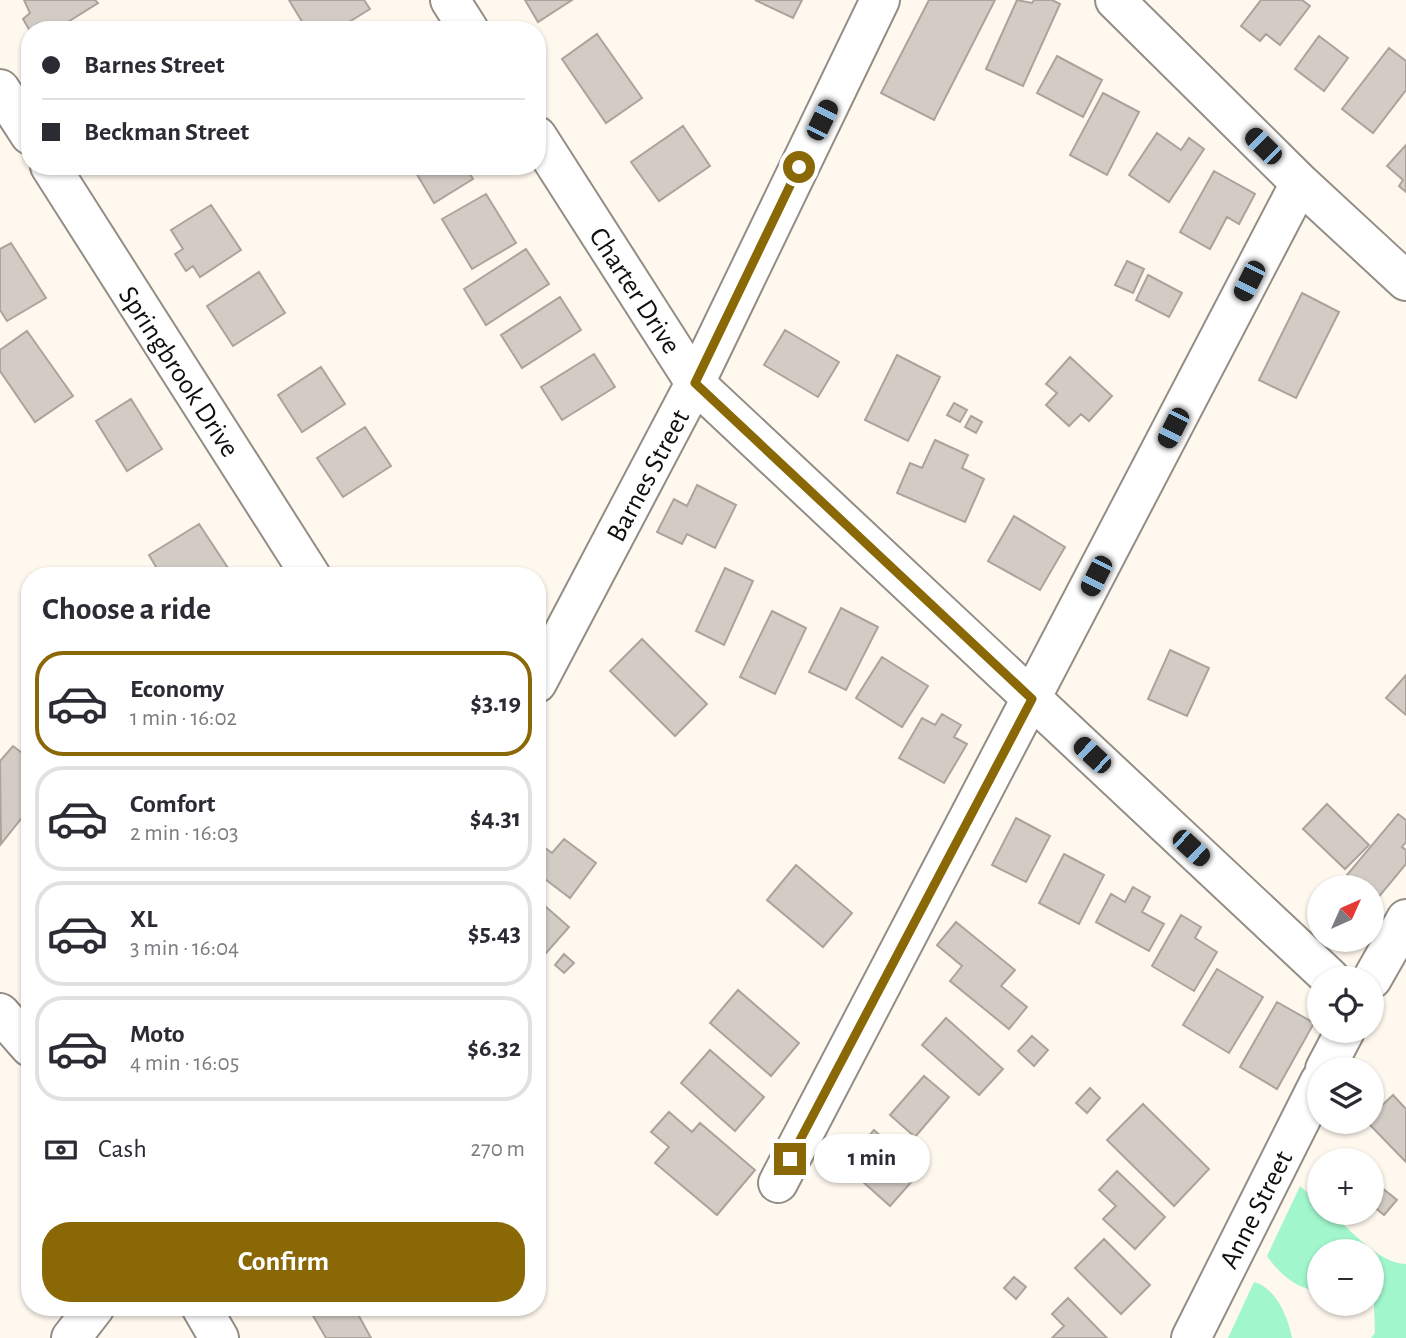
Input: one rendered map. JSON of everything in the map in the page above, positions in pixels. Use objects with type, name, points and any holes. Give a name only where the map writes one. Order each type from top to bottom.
[{"type":"street","points":[[450,0],[463,21]]},
{"type":"street","name":"Barnes Street","points":[[546,666],[695,383],[880,0]]},
{"type":"street","points":[[1115,0],[1300,183],[1406,281]]},
{"type":"street","points":[[0,89],[21,121]]},
{"type":"street","name":"Charter Drive","points":[[546,150],[695,383],[1317,966]]},
{"type":"street","name":"Springbrook Drive","points":[[56,175],[305,567]]},
{"type":"street","points":[[778,1184],[1300,183]]},
{"type":"street","points":[[1379,966],[1406,919]]},
{"type":"street","points":[[0,1013],[21,1037]]},
{"type":"street","name":"Anne Street","points":[[1191,1338],[1307,1107]]},
{"type":"street","points":[[71,1338],[89,1316]]},
{"type":"street","points":[[206,1316],[219,1338]]},
{"type":"green space","points":[[1300,1186],[1307,1192],[1307,1225],[1344,1225],[1360,1239],[1307,1239],[1307,1288],[1289,1280],[1267,1256]]},
{"type":"green space","points":[[1384,1257],[1406,1264],[1406,1338],[1371,1338],[1375,1333],[1374,1316],[1384,1316]]},
{"type":"green space","points":[[1254,1282],[1269,1290],[1280,1304],[1292,1338],[1228,1338]]},
{"type":"building","points":[[24,0],[95,0],[98,3],[69,21],[24,21],[23,19],[30,13]]},
{"type":"building","points":[[289,0],[364,0],[370,9],[351,21],[302,21]]},
{"type":"building","points":[[525,0],[572,0],[540,21]]},
{"type":"building","points":[[755,0],[802,0],[793,18]]},
{"type":"building","points":[[929,0],[995,0],[934,120],[881,93]]},
{"type":"building","points":[[1017,0],[1032,3],[1034,0],[1052,0],[1060,4],[1023,86],[986,69]]},
{"type":"building","points":[[1261,0],[1302,0],[1310,6],[1280,45],[1266,34],[1260,41],[1241,26]]},
{"type":"building","points":[[597,34],[642,98],[606,123],[562,59]]},
{"type":"building","points":[[1319,36],[1348,58],[1324,91],[1295,69]]},
{"type":"building","points":[[1389,48],[1406,61],[1406,90],[1373,133],[1342,109]]},
{"type":"building","points":[[1057,56],[1102,80],[1083,117],[1037,93]]},
{"type":"building","points":[[1103,93],[1139,112],[1107,175],[1070,155]]},
{"type":"building","points":[[683,126],[710,166],[659,201],[631,162]]},
{"type":"building","points":[[1157,133],[1181,150],[1189,138],[1204,149],[1169,202],[1129,175]]},
{"type":"building","points":[[1406,145],[1406,192],[1399,186],[1403,180],[1387,166]]},
{"type":"building","points":[[1214,171],[1255,194],[1239,224],[1227,217],[1210,249],[1180,232]]},
{"type":"building","points":[[417,175],[471,175],[473,179],[434,203]]},
{"type":"building","points":[[486,194],[516,243],[472,269],[442,219]]},
{"type":"building","points":[[211,205],[241,250],[200,277],[193,266],[186,271],[175,254],[183,249],[171,230]]},
{"type":"building","points":[[11,243],[46,298],[7,321],[0,310],[0,249]]},
{"type":"building","points":[[526,249],[549,284],[486,325],[464,289]]},
{"type":"building","points":[[1127,261],[1144,269],[1133,293],[1115,285]]},
{"type":"building","points":[[259,272],[285,313],[233,346],[207,306]]},
{"type":"building","points":[[1148,275],[1182,293],[1169,317],[1136,300]]},
{"type":"building","points":[[1302,293],[1339,312],[1296,398],[1259,380]]},
{"type":"building","points":[[560,297],[581,330],[522,368],[501,335]]},
{"type":"building","points":[[785,330],[839,362],[818,397],[764,365]]},
{"type":"building","points":[[27,331],[73,396],[35,422],[0,371],[0,350]]},
{"type":"building","points":[[594,354],[615,387],[562,420],[541,387]]},
{"type":"building","points":[[897,355],[940,377],[908,441],[865,420]]},
{"type":"building","points":[[1070,357],[1112,396],[1089,421],[1081,414],[1069,426],[1046,405],[1057,393],[1046,384]]},
{"type":"building","points":[[321,367],[345,404],[302,432],[278,395]]},
{"type":"building","points":[[131,399],[162,449],[127,471],[96,421]]},
{"type":"building","points":[[954,403],[967,410],[960,422],[947,415]]},
{"type":"building","points":[[971,416],[982,422],[976,433],[965,427]]},
{"type":"building","points":[[365,427],[391,466],[343,497],[317,458]]},
{"type":"building","points":[[935,440],[968,455],[962,468],[984,479],[965,522],[897,493],[910,463],[922,468]]},
{"type":"building","points":[[697,485],[736,505],[715,548],[687,534],[682,544],[657,532],[674,499],[687,506]]},
{"type":"building","points":[[1014,516],[1065,547],[1040,590],[988,561]]},
{"type":"building","points":[[199,524],[227,567],[156,567],[149,555]]},
{"type":"building","points":[[725,568],[753,581],[724,645],[696,631]]},
{"type":"building","points":[[841,608],[878,627],[846,690],[809,672]]},
{"type":"building","points":[[772,611],[806,628],[775,694],[740,677]]},
{"type":"building","points":[[642,639],[707,704],[675,736],[610,671]]},
{"type":"building","points":[[1170,650],[1209,668],[1187,716],[1148,699]]},
{"type":"building","points":[[882,657],[928,686],[902,727],[856,698]]},
{"type":"building","points":[[1406,675],[1406,715],[1386,698]]},
{"type":"building","points":[[942,714],[961,725],[954,737],[967,744],[944,783],[899,758],[922,718],[935,725]]},
{"type":"building","points":[[13,746],[21,752],[21,819],[1,844],[0,761]]},
{"type":"building","points":[[1327,804],[1369,845],[1345,869],[1303,829]]},
{"type":"building","points":[[1398,814],[1406,820],[1406,842],[1402,847],[1406,850],[1406,864],[1384,891],[1384,875],[1347,875]]},
{"type":"building","points":[[1016,818],[1050,836],[1026,882],[992,865]]},
{"type":"building","points":[[564,839],[596,863],[570,898],[546,880],[546,848],[552,853]]},
{"type":"building","points":[[1064,854],[1104,875],[1079,924],[1039,903]]},
{"type":"building","points":[[796,865],[852,913],[823,947],[767,900]]},
{"type":"building","points":[[1133,887],[1150,897],[1142,912],[1164,924],[1149,951],[1096,922],[1111,894],[1125,902]]},
{"type":"building","points":[[546,907],[569,927],[546,953]]},
{"type":"building","points":[[1181,915],[1201,927],[1195,938],[1217,952],[1194,991],[1152,966]]},
{"type":"building","points":[[956,922],[1015,970],[1001,986],[1027,1007],[1009,1029],[950,981],[962,966],[937,945]]},
{"type":"building","points":[[564,954],[574,963],[564,973],[555,965]]},
{"type":"building","points":[[1217,969],[1263,997],[1229,1053],[1183,1025]]},
{"type":"building","points":[[738,990],[799,1043],[771,1076],[710,1023]]},
{"type":"building","points":[[1277,1002],[1307,1019],[1307,1035],[1277,1089],[1240,1067]]},
{"type":"building","points":[[946,1018],[1003,1069],[979,1095],[922,1045]]},
{"type":"building","points":[[1032,1036],[1048,1050],[1034,1066],[1018,1051]]},
{"type":"building","points":[[710,1050],[764,1097],[735,1131],[681,1083]]},
{"type":"building","points":[[924,1076],[949,1097],[915,1137],[890,1115]]},
{"type":"building","points":[[1090,1088],[1100,1098],[1087,1113],[1076,1103]]},
{"type":"building","points":[[1393,1095],[1406,1109],[1406,1162],[1379,1134],[1384,1134],[1384,1104]]},
{"type":"building","points":[[1143,1104],[1209,1169],[1174,1206],[1107,1140]]},
{"type":"building","points":[[669,1112],[692,1132],[700,1123],[755,1170],[717,1215],[655,1163],[669,1147],[651,1132]]},
{"type":"building","points":[[874,1130],[921,1171],[890,1206],[844,1165]]},
{"type":"building","points":[[1117,1171],[1165,1217],[1135,1249],[1103,1219],[1116,1206],[1099,1190]]},
{"type":"building","points":[[1384,1190],[1397,1200],[1384,1215]]},
{"type":"building","points":[[1104,1239],[1150,1285],[1121,1314],[1075,1268]]},
{"type":"building","points":[[1014,1277],[1026,1287],[1016,1299],[1004,1288]]},
{"type":"building","points":[[1068,1298],[1107,1338],[1052,1338],[1064,1326],[1052,1314]]},
{"type":"building","points":[[313,1316],[359,1316],[371,1338],[326,1338]]},
{"type":"route","points":[[790,1159],[1032,699],[695,383],[799,167]]}]
